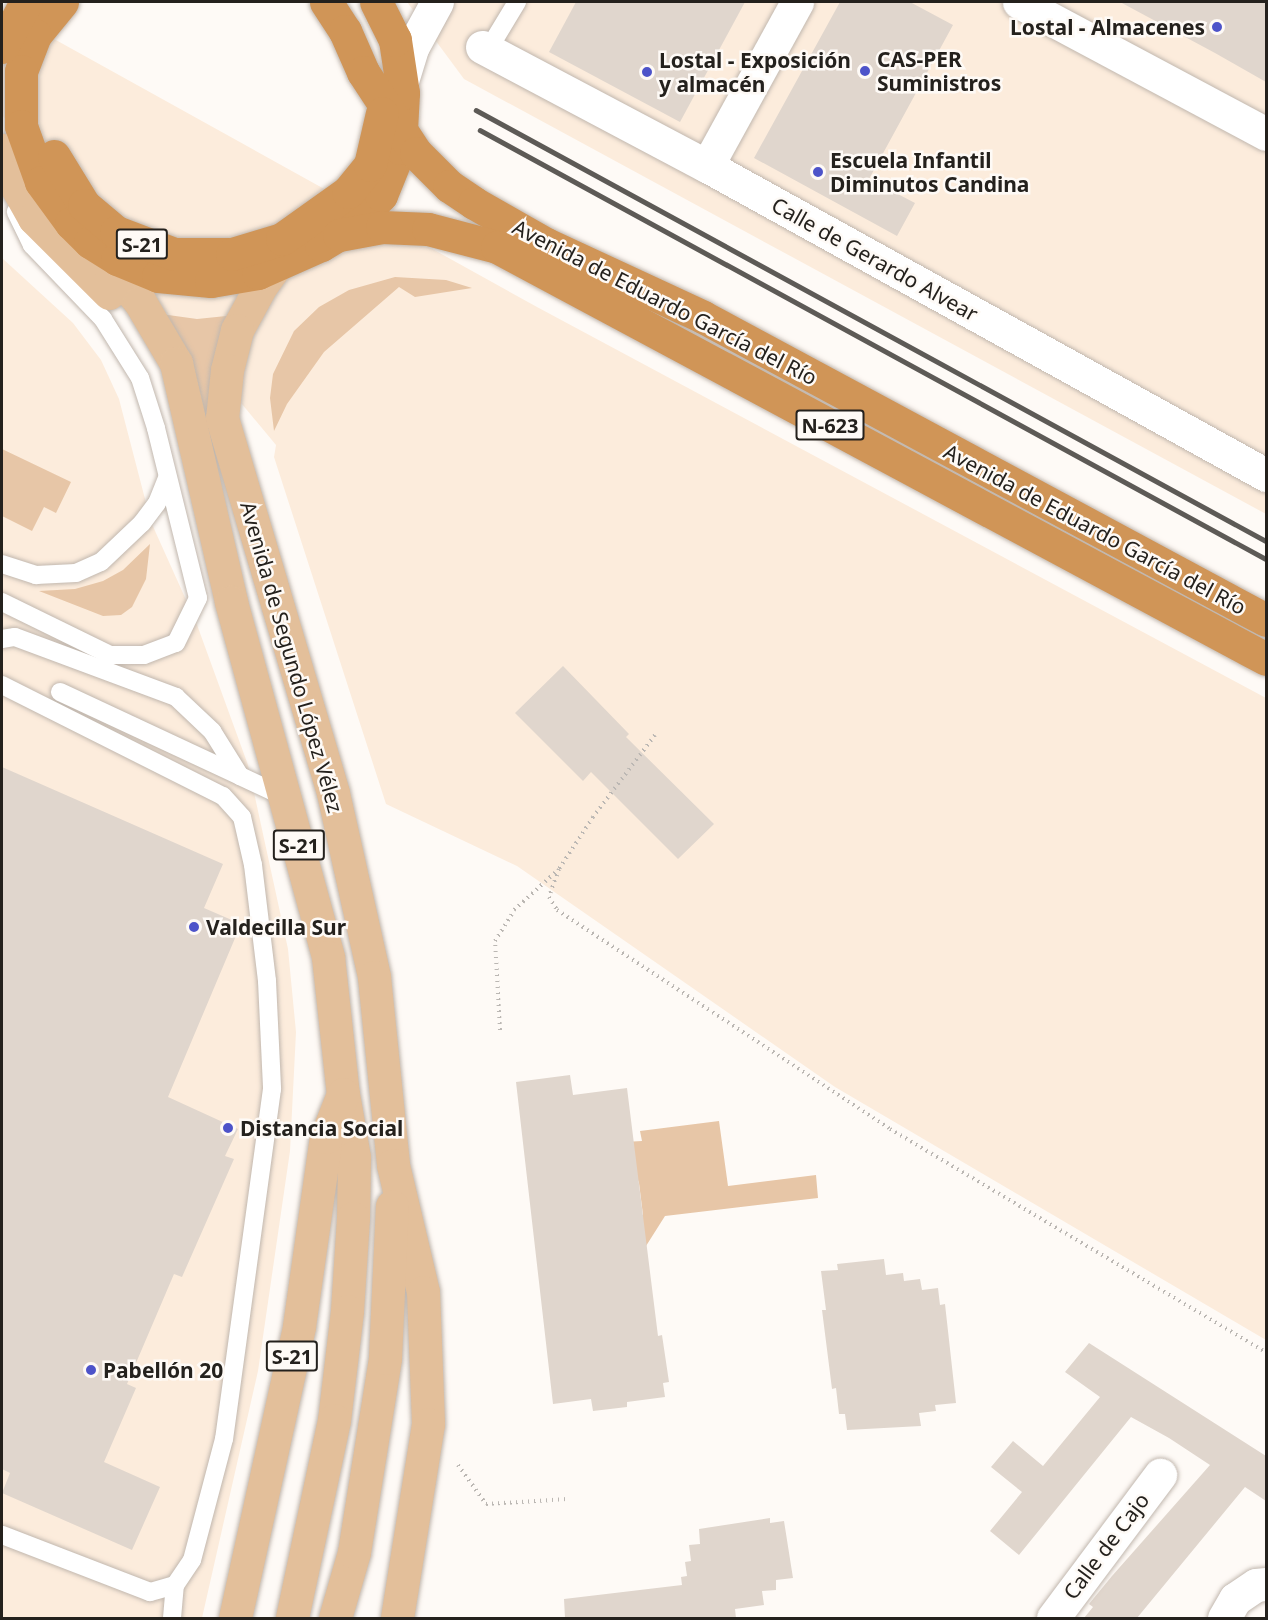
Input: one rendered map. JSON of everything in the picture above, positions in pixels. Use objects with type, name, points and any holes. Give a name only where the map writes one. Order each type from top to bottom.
[{"type":"highway","points":[[2,46],[26,2]]},
{"type":"highway","name":"S-21","points":[[62,2],[26,51],[19,91],[21,126],[41,182],[83,251],[117,259],[176,279],[231,279],[273,267]]},
{"type":"highway","points":[[326,2],[395,91]]},
{"type":"highway","name":"S-21","points":[[350,2],[395,91]]},
{"type":"highway","name":"S-21","points":[[330,229],[370,165],[395,91],[395,40],[376,2]]},
{"type":"highway","name":"S-21","points":[[19,91],[39,120],[61,172],[84,205],[116,232],[154,249],[192,255],[249,250],[282,239],[330,229],[382,227]]},
{"type":"highway","name":"Avenida de Eduardo García del Río","points":[[395,91],[402,133],[433,172],[474,203],[546,244],[703,317],[1266,620]]},
{"type":"highway","name":"N-623","points":[[395,91],[416,125],[459,173],[703,317]]},
{"type":"highway","name":"S-21","points":[[330,229],[381,195],[396,164],[402,133]]},
{"type":"highway","name":"Avenida de Eduardo García del Río","points":[[382,227],[451,232],[496,247],[1266,659]]},
{"type":"main road","name":"S-21","points":[[2,151],[28,210],[83,251]]},
{"type":"main road","name":"S-21","points":[[273,267],[330,229]]},
{"type":"main road","name":"S-21","points":[[256,529],[241,408],[246,367],[258,332],[278,294],[330,229]]},
{"type":"main road","name":"Avenida de Segundo López Vélez","points":[[83,251],[140,302],[176,363],[231,602],[287,798],[328,957],[343,1094],[354,1157],[347,1311],[334,1420],[292,1618]]},
{"type":"main road","name":"Avenida de Segundo López Vélez","points":[[273,267],[237,330],[222,404],[225,438],[256,529],[333,793],[374,977],[393,1165],[423,1292],[428,1424],[397,1618]]},
{"type":"main road","name":"Avenida de Segundo López Vélez","points":[[235,1618],[298,1326],[326,1137],[343,1094]]},
{"type":"main road","name":"Avenida de Segundo López Vélez","points":[[335,1618],[354,1552],[385,1358],[393,1165]]},
{"type":"street","points":[[395,91],[413,46],[437,2]]},
{"type":"street","points":[[707,166],[797,2]]},
{"type":"street","points":[[1019,2],[1266,134]]},
{"type":"street","name":"Calle de Gerardo Alvear","points":[[485,48],[707,166],[1266,473]]},
{"type":"street","name":"Calle de Cajo","points":[[1053,1618],[1160,1475]]},
{"type":"street","points":[[1229,1609],[1256,1585],[1266,1584]]},
{"type":"lane","points":[[485,48],[515,2]]},
{"type":"lane","points":[[2,151],[12,201],[32,245],[103,319],[130,357],[149,402],[198,598],[176,643],[144,655],[110,655],[2,602]]},
{"type":"lane","points":[[2,564],[36,575],[76,573],[101,562],[142,523],[157,503],[167,478]]},
{"type":"lane","points":[[2,639],[15,637],[176,697],[212,730],[240,776]]},
{"type":"lane","points":[[2,685],[224,796],[242,817],[253,865],[267,981],[272,1089],[224,1439],[192,1560],[175,1585],[172,1618]]},
{"type":"lane","points":[[60,692],[287,798]]},
{"type":"lane","points":[[2,1534],[150,1592],[175,1585]]},
{"type":"path","points":[[655,735],[593,817],[559,869],[549,897],[557,910],[890,1129],[1266,1352]]},
{"type":"path","points":[[501,1030],[495,941],[514,910],[559,869]]},
{"type":"path","points":[[453,1459],[486,1504],[567,1499]]},
{"type":"shaded area","points":[[407,2],[1266,2],[1266,514],[464,79]]},
{"type":"shaded area","points":[[18,19],[537,307],[1266,698],[1266,1340],[835,1087],[517,866],[386,804],[274,457],[276,445],[2,115],[2,31]]},
{"type":"shaded area","points":[[2,258],[73,323],[101,360],[119,399],[151,522],[196,622],[248,765],[288,949],[296,1032],[290,1151],[258,1371],[202,1618],[2,1618]]},
{"type":"shaded area","points":[[395,277],[446,280],[472,288],[415,297],[399,287],[324,352],[287,404],[274,431],[270,398],[273,374],[294,331],[319,307],[349,290]]},
{"type":"shaded area","points":[[161,314],[197,319],[236,315],[213,411],[202,412]]},
{"type":"shaded area","points":[[2,449],[71,482],[56,513],[44,507],[32,531],[2,516]]},
{"type":"shaded area","points":[[150,544],[146,579],[132,607],[121,615],[103,616],[39,591],[75,589],[103,581],[123,570]]},
{"type":"shaded area","points":[[719,1121],[728,1186],[816,1175],[818,1198],[665,1216],[646,1246],[621,1218],[643,1215],[639,1183],[624,1142],[642,1141],[640,1131]]},
{"type":"building","name":"Lostal - Exposición y almacén","points":[[576,2],[745,2],[680,122],[549,52]]},
{"type":"building","name":"CAS-PER Suministros","points":[[840,2],[910,2],[953,25],[869,179],[915,203],[897,236],[754,158]]},
{"type":"building","name":"Lostal - Almacenes","points":[[1120,2],[1266,2],[1266,82],[1215,53]]},
{"type":"building","points":[[563,666],[629,734],[626,737],[714,824],[678,859],[591,772],[583,781],[515,713]]},
{"type":"building","points":[[2,767],[223,864],[204,908],[241,924],[168,1097],[238,1129],[225,1156],[234,1159],[182,1277],[174,1274],[127,1384],[136,1388],[104,1462],[160,1487],[132,1550],[2,1493],[10,1473],[2,1469]]},
{"type":"building","points":[[570,1075],[573,1095],[627,1088],[658,1336],[662,1335],[669,1382],[663,1383],[665,1397],[627,1402],[627,1407],[593,1411],[591,1399],[553,1404],[516,1082]]},
{"type":"building","points":[[884,1259],[886,1275],[903,1273],[904,1281],[920,1279],[922,1290],[938,1288],[940,1305],[945,1304],[956,1403],[935,1405],[936,1411],[919,1413],[921,1426],[847,1430],[845,1414],[839,1414],[836,1388],[832,1389],[822,1310],[826,1310],[821,1271],[838,1270],[837,1264]]},
{"type":"building","points":[[1089,1343],[1266,1456],[1266,1501],[1245,1487],[1137,1618],[1084,1618],[1093,1607],[1089,1604],[1112,1576],[1210,1465],[1169,1438],[1131,1417],[1019,1555],[990,1531],[1022,1492],[991,1467],[1013,1441],[1043,1466],[1100,1397],[1065,1372]]},
{"type":"building","points":[[770,1518],[770,1523],[784,1521],[793,1578],[776,1580],[776,1590],[762,1591],[764,1605],[735,1609],[736,1618],[565,1618],[564,1599],[682,1585],[681,1577],[687,1576],[685,1562],[691,1561],[689,1545],[700,1544],[699,1529]]},
{"type":"railway","points":[[476,110],[1266,541]]},
{"type":"railway","points":[[480,130],[1266,559]]},
{"type":"place","name":"Lostal - Almacenes","points":[[1217,27]]},
{"type":"place","name":"CAS-PER Suministros","points":[[865,71]]},
{"type":"place","name":"Lostal - Exposición y almacén","points":[[647,72]]},
{"type":"place","name":"Escuela Infantil Diminutos Candina","points":[[818,172]]},
{"type":"place","name":"Valdecilla Sur","points":[[194,927]]},
{"type":"place","name":"Distancia Social","points":[[228,1128]]},
{"type":"place","name":"Pabellón 20","points":[[91,1370]]}]
